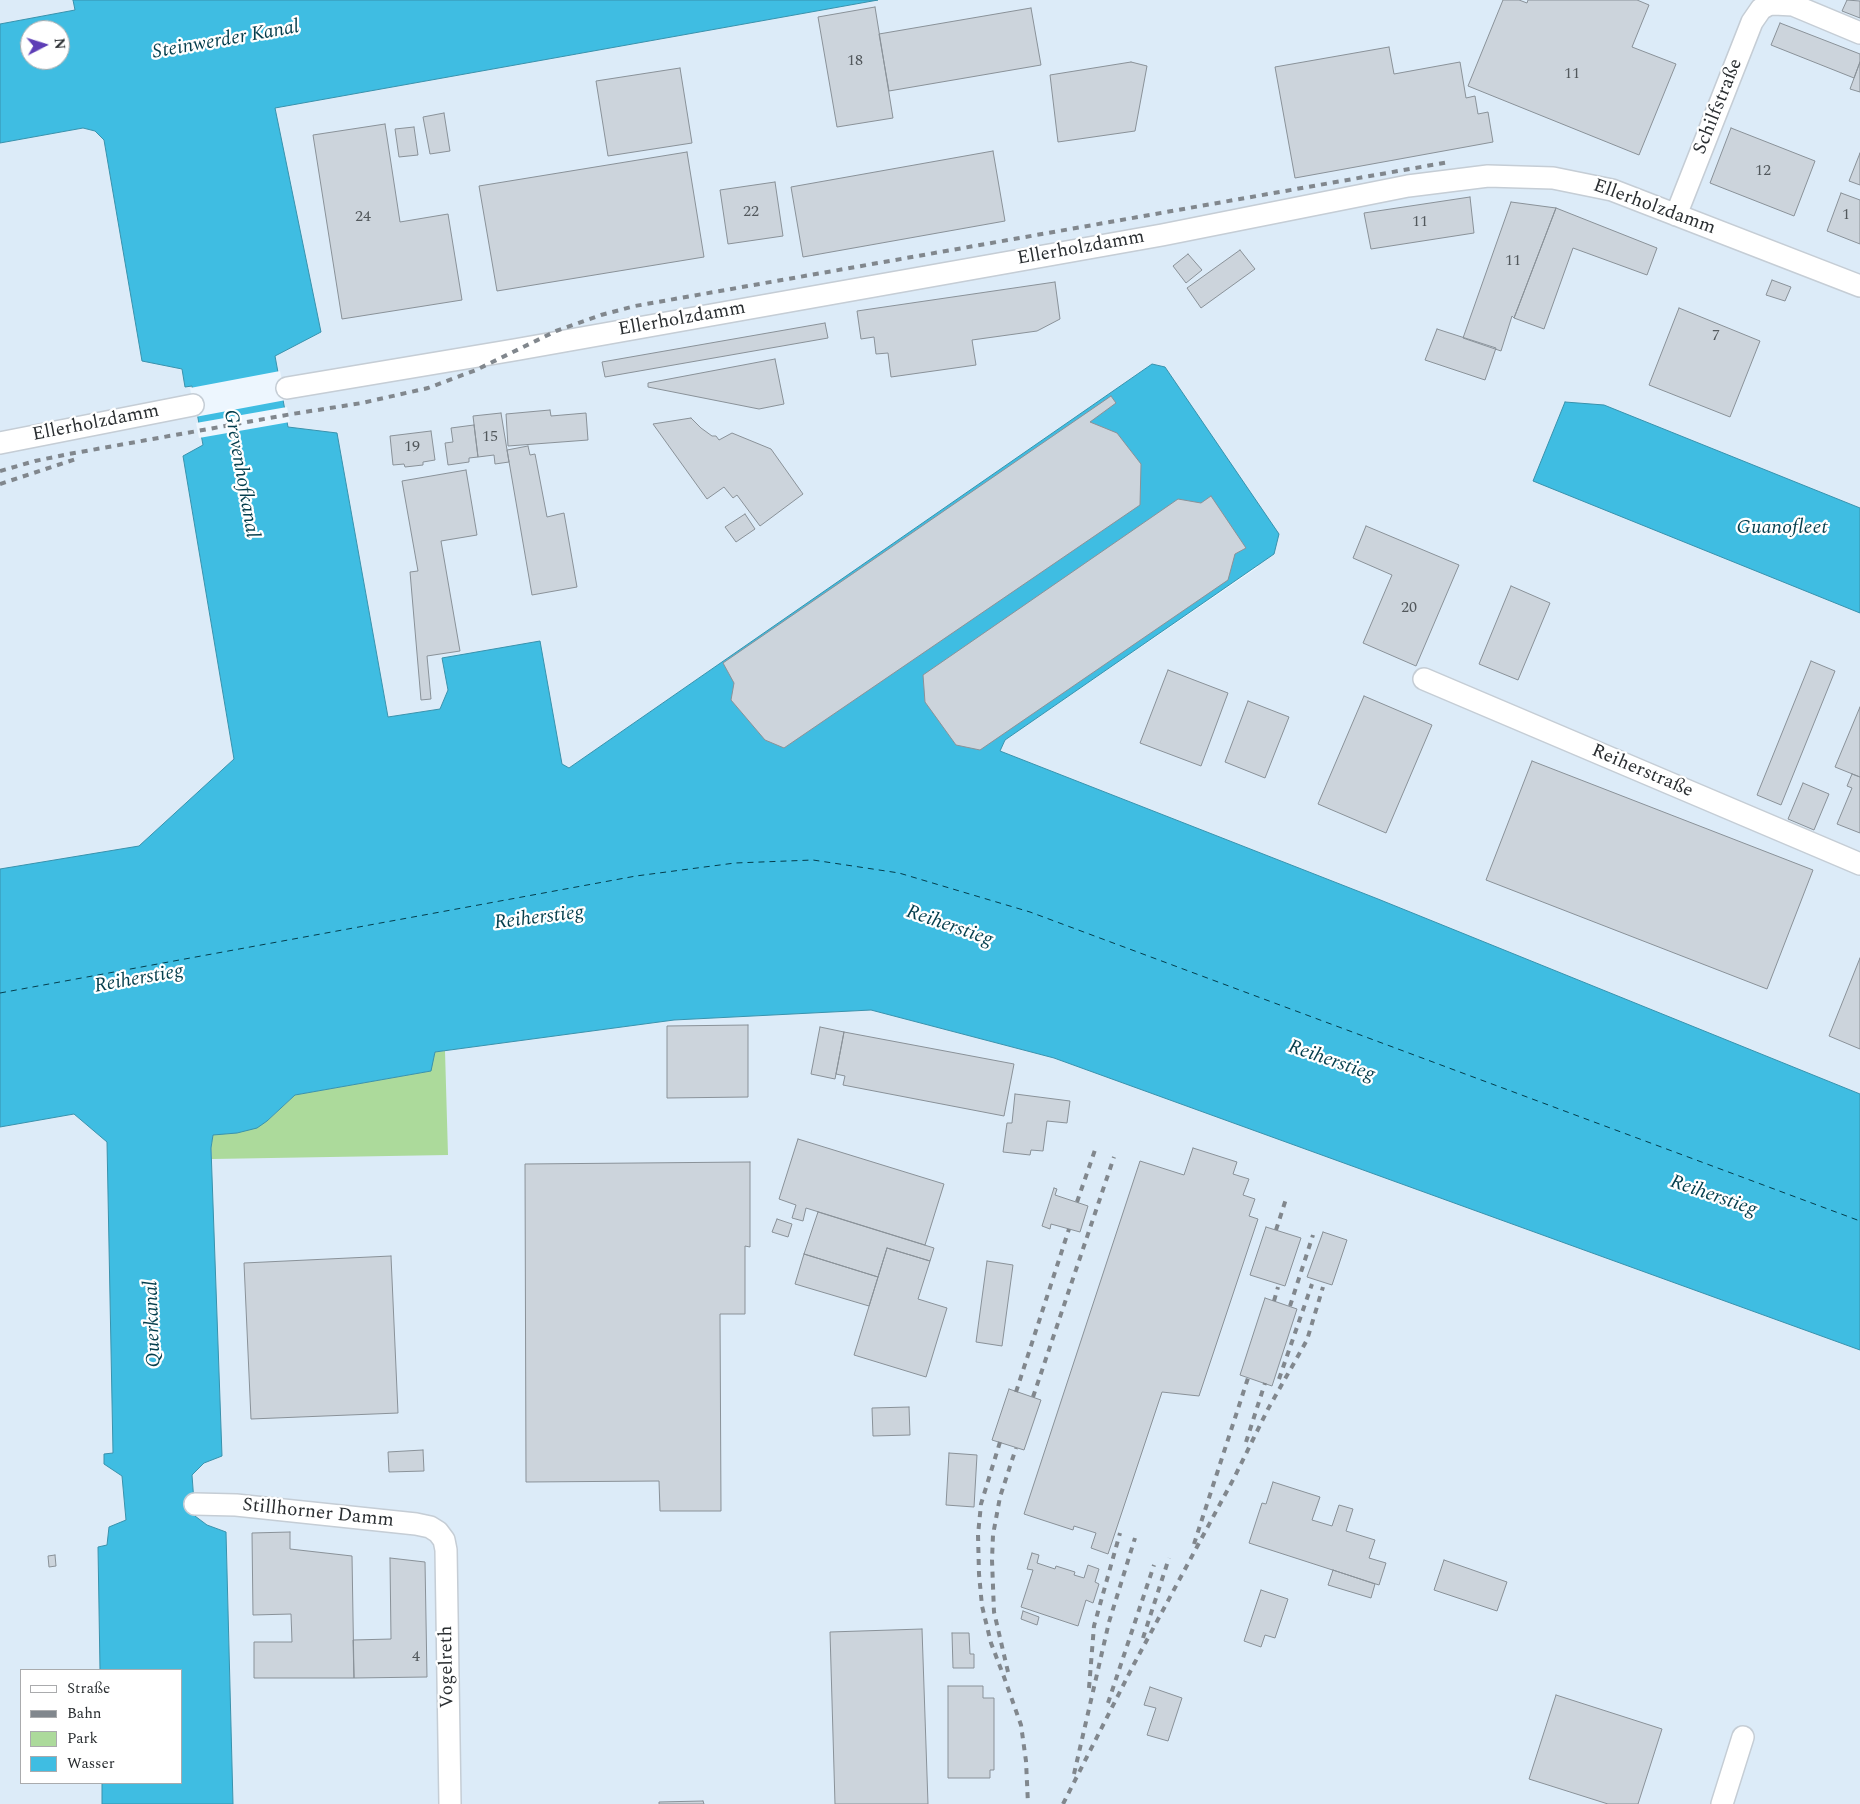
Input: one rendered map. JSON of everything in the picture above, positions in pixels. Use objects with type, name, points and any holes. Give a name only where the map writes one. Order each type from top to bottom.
[{"type":"street","name":"Schilfstraße","points":[[1676,215],[1752,22],[1761,9],[1768,4],[1784,3],[1793,5],[1860,33]]},
{"type":"street","name":"Ellerholzdamm","points":[[287,388],[1162,235],[1408,186],[1469,177],[1528,176],[1573,181],[1612,190],[1860,286]]},
{"type":"street","name":"Ellerholzdamm","points":[[0,443],[193,405]]},
{"type":"street","name":"Reiherstraße","points":[[1424,679],[1860,864]]},
{"type":"street","name":"Stillhorner Damm","points":[[195,1504],[236,1506],[416,1524],[430,1527],[438,1532]]},
{"type":"street","name":"Vogelreth","points":[[438,1532],[444,1540],[446,1550],[450,1804]]},
{"type":"street","points":[[1722,1804],[1743,1737]]},
{"type":"shaded area","points":[[0,0],[73,0],[75,10],[0,24]]},
{"type":"shaded area","points":[[878,0],[1860,0],[1860,1094],[1378,899],[1000,751],[1005,740],[1258,567],[1165,367],[1151,364],[569,768],[562,765],[443,658],[448,690],[440,709],[388,717],[337,434],[288,427],[275,356],[274,108]]},
{"type":"shaded area","points":[[83,128],[95,131],[104,139],[142,360],[182,369],[185,386],[192,386],[203,446],[183,457],[234,760],[139,847],[0,869],[0,143]]},
{"type":"shaded area","points":[[871,1010],[1054,1058],[1860,1350],[1860,1804],[233,1804],[226,1532],[207,1525],[195,1516],[192,1475],[204,1463],[211,1148],[213,1134],[237,1133],[267,1121],[295,1095],[430,1071],[435,1052],[674,1020]]},
{"type":"shaded area","points":[[74,1114],[107,1141],[113,1454],[104,1454],[122,1476],[126,1520],[107,1545],[98,1547],[100,1669],[20,1669],[20,1784],[102,1784],[102,1804],[0,1804],[0,1127]]},
{"type":"green space","points":[[445,1051],[448,1155],[212,1159],[213,1134],[237,1133],[267,1121],[295,1095],[430,1071],[435,1052]]},
{"type":"water","points":[[73,0],[878,0],[275,108],[321,332],[275,356],[288,427],[337,433],[388,717],[440,709],[448,690],[442,658],[540,641],[562,764],[569,768],[1152,364],[1165,367],[1279,534],[1274,554],[1005,740],[1000,751],[1378,899],[1860,1094],[1860,1350],[1054,1058],[871,1010],[674,1020],[435,1052],[431,1071],[295,1095],[257,1128],[237,1133],[213,1135],[211,1148],[222,1456],[204,1463],[192,1475],[195,1516],[207,1525],[226,1532],[233,1804],[102,1804],[102,1784],[182,1784],[182,1669],[100,1669],[98,1547],[107,1545],[109,1527],[126,1520],[122,1476],[104,1464],[104,1454],[113,1453],[107,1142],[74,1114],[0,1127],[0,869],[139,846],[234,759],[183,456],[203,445],[192,386],[185,387],[182,369],[142,361],[104,140],[95,131],[83,128],[0,143],[0,24],[20,20],[20,70],[70,70],[70,20],[21,20],[75,10]]},
{"type":"water","name":"Guanofleet","points":[[1565,402],[1604,405],[1860,508],[1860,613],[1533,481]]},
{"type":"pier","points":[[280,371],[286,400],[195,417],[190,388]]},
{"type":"pier","points":[[287,407],[290,422],[199,438],[196,423]]},
{"type":"building","points":[[1503,0],[1519,0],[1527,3],[1528,0],[1637,0],[1649,5],[1632,47],[1676,64],[1639,155],[1468,86]]},
{"type":"building","points":[[1847,0],[1860,1],[1860,18],[1842,11]]},
{"type":"building","points":[[875,7],[893,118],[837,127],[818,17]]},
{"type":"building","points":[[1031,8],[1041,65],[889,91],[879,34]]},
{"type":"building","points":[[1780,23],[1860,54],[1860,62],[1854,78],[1771,45]]},
{"type":"building","points":[[1389,47],[1394,74],[1460,62],[1466,98],[1475,96],[1478,114],[1488,112],[1493,142],[1295,178],[1275,67]]},
{"type":"building","points":[[1131,62],[1147,66],[1135,131],[1058,142],[1050,75]]},
{"type":"building","points":[[1860,62],[1860,92],[1850,89]]},
{"type":"building","points":[[680,68],[692,143],[608,156],[596,81]]},
{"type":"building","points":[[444,113],[450,151],[430,154],[423,117]]},
{"type":"building","points":[[385,124],[400,222],[448,214],[462,300],[342,319],[313,135]]},
{"type":"building","points":[[414,127],[418,155],[399,157],[395,129]]},
{"type":"building","points":[[1731,128],[1815,161],[1794,216],[1710,183]]},
{"type":"building","points":[[993,151],[1005,221],[803,257],[791,187]]},
{"type":"building","points":[[687,152],[704,257],[497,291],[479,186]]},
{"type":"building","points":[[1860,153],[1860,185],[1849,181]]},
{"type":"building","points":[[775,182],[783,236],[728,244],[720,190]]},
{"type":"building","points":[[1841,193],[1860,200],[1860,244],[1827,231]]},
{"type":"building","points":[[1470,197],[1474,233],[1371,249],[1364,213]]},
{"type":"building","points":[[1511,202],[1556,208],[1514,318],[1512,316],[1501,351],[1463,338]]},
{"type":"building","points":[[1556,208],[1657,248],[1647,275],[1573,248],[1544,329],[1514,318]]},
{"type":"building","points":[[1240,250],[1255,269],[1201,308],[1187,288]]},
{"type":"building","points":[[1188,254],[1202,270],[1186,283],[1173,266]]},
{"type":"building","points":[[1772,280],[1791,287],[1785,301],[1766,295]]},
{"type":"building","points":[[1055,282],[1060,319],[1037,331],[972,340],[976,365],[891,377],[888,353],[876,354],[874,337],[861,339],[857,311]]},
{"type":"building","points":[[1679,308],[1760,341],[1730,417],[1649,385]]},
{"type":"building","points":[[825,323],[828,338],[605,377],[602,362]]},
{"type":"building","points":[[1437,329],[1496,348],[1485,380],[1425,360]]},
{"type":"building","points":[[775,359],[784,404],[759,409],[648,387],[648,383]]},
{"type":"building","points":[[1111,396],[1116,403],[1090,422],[1117,433],[1141,464],[1140,505],[784,748],[765,740],[731,700],[734,683],[723,663]]},
{"type":"building","points":[[550,410],[551,416],[586,413],[588,440],[508,446],[506,414]]},
{"type":"building","points":[[501,413],[509,462],[495,464],[494,455],[478,457],[473,416]]},
{"type":"building","points":[[691,418],[701,428],[712,436],[716,436],[719,440],[732,433],[771,449],[803,494],[760,526],[737,495],[733,498],[724,487],[707,499],[653,424]]},
{"type":"building","points":[[474,425],[478,457],[469,458],[469,462],[448,465],[445,443],[453,442],[451,428]]},
{"type":"building","points":[[431,431],[435,460],[423,462],[423,465],[405,467],[404,464],[393,465],[390,436]]},
{"type":"building","points":[[528,446],[530,455],[535,454],[547,517],[564,513],[577,587],[532,595],[507,450]]},
{"type":"building","points":[[466,470],[477,535],[441,541],[460,651],[427,656],[431,699],[421,700],[410,572],[418,571],[402,481]]},
{"type":"building","points":[[1211,496],[1246,548],[1235,554],[1228,580],[980,750],[956,745],[925,702],[923,675],[1178,499],[1201,503]]},
{"type":"building","points":[[745,514],[755,529],[736,542],[725,527]]},
{"type":"building","points":[[1366,526],[1459,565],[1416,666],[1363,643],[1392,575],[1353,558]]},
{"type":"building","points":[[1511,586],[1550,603],[1518,680],[1479,664]]},
{"type":"building","points":[[1811,661],[1835,671],[1781,805],[1757,795]]},
{"type":"building","points":[[1168,670],[1228,693],[1201,766],[1140,743]]},
{"type":"building","points":[[1364,696],[1432,725],[1386,833],[1318,804]]},
{"type":"building","points":[[1248,701],[1289,717],[1265,778],[1225,762]]},
{"type":"building","points":[[1860,707],[1860,777],[1835,767]]},
{"type":"building","points":[[1532,761],[1813,870],[1767,989],[1486,880]]},
{"type":"building","points":[[1852,774],[1860,777],[1860,833],[1837,824],[1852,788],[1847,786]]},
{"type":"building","points":[[1803,783],[1829,794],[1814,830],[1788,819]]},
{"type":"building","points":[[1860,958],[1860,1049],[1829,1036]]},
{"type":"building","points":[[748,1025],[748,1097],[667,1098],[667,1026]]},
{"type":"building","points":[[820,1027],[844,1032],[835,1079],[811,1074]]},
{"type":"building","points":[[844,1032],[1014,1064],[1004,1116],[843,1085],[845,1076],[836,1074]]},
{"type":"building","points":[[1015,1094],[1070,1101],[1067,1123],[1047,1121],[1043,1151],[1031,1150],[1030,1155],[1003,1152],[1007,1123],[1012,1123]]},
{"type":"building","points":[[798,1139],[944,1184],[925,1245],[806,1208],[803,1221],[792,1218],[796,1205],[779,1199]]},
{"type":"building","points":[[1193,1148],[1237,1162],[1233,1174],[1249,1179],[1243,1195],[1255,1199],[1249,1216],[1258,1219],[1199,1396],[1162,1392],[1108,1554],[1091,1548],[1096,1533],[1074,1526],[1073,1530],[1024,1514],[1140,1161],[1184,1175]]},
{"type":"building","points":[[750,1162],[750,1247],[745,1246],[745,1314],[720,1314],[721,1511],[660,1511],[659,1481],[526,1482],[525,1164]]},
{"type":"building","points":[[1054,1188],[1057,1189],[1055,1195],[1088,1206],[1080,1232],[1051,1224],[1050,1229],[1042,1226]]},
{"type":"building","points":[[818,1212],[934,1248],[930,1261],[887,1248],[878,1277],[804,1254]]},
{"type":"building","points":[[777,1219],[792,1224],[788,1237],[772,1232]]},
{"type":"building","points":[[1266,1227],[1301,1238],[1285,1286],[1250,1275]]},
{"type":"building","points":[[1323,1232],[1347,1240],[1332,1285],[1307,1277]]},
{"type":"building","points":[[887,1248],[930,1261],[918,1299],[947,1308],[926,1377],[854,1355]]},
{"type":"building","points":[[804,1254],[878,1277],[869,1306],[795,1284]]},
{"type":"building","points":[[391,1256],[398,1413],[251,1419],[244,1263]]},
{"type":"building","points":[[987,1261],[1013,1265],[1002,1346],[976,1342]]},
{"type":"building","points":[[1265,1298],[1297,1309],[1272,1386],[1240,1375]]},
{"type":"building","points":[[1009,1389],[1041,1400],[1024,1450],[992,1440]]},
{"type":"building","points":[[909,1407],[910,1435],[873,1436],[872,1408]]},
{"type":"building","points":[[423,1450],[424,1471],[389,1472],[388,1452]]},
{"type":"building","points":[[949,1453],[977,1455],[974,1507],[946,1505]]},
{"type":"building","points":[[1273,1482],[1320,1497],[1312,1520],[1332,1526],[1339,1505],[1353,1509],[1346,1531],[1375,1540],[1369,1558],[1386,1563],[1379,1585],[1249,1543],[1262,1503],[1266,1504]]},
{"type":"building","points":[[290,1532],[290,1549],[352,1556],[354,1678],[254,1678],[254,1642],[292,1642],[291,1614],[253,1615],[252,1533]]},
{"type":"building","points":[[1032,1553],[1039,1555],[1037,1563],[1055,1569],[1056,1566],[1075,1572],[1074,1575],[1084,1578],[1088,1565],[1099,1569],[1095,1582],[1099,1584],[1093,1603],[1086,1600],[1078,1626],[1021,1607],[1033,1570],[1027,1569]]},
{"type":"building","points":[[55,1555],[56,1566],[49,1567],[48,1556]]},
{"type":"building","points":[[390,1558],[425,1562],[427,1677],[354,1678],[353,1640],[391,1639]]},
{"type":"building","points":[[1444,1560],[1507,1582],[1497,1611],[1434,1590]]},
{"type":"building","points":[[1333,1570],[1375,1584],[1371,1598],[1328,1585]]},
{"type":"building","points":[[1261,1590],[1288,1599],[1275,1638],[1265,1635],[1261,1647],[1244,1641]]},
{"type":"building","points":[[1023,1611],[1039,1617],[1037,1625],[1021,1619]]},
{"type":"building","points":[[922,1629],[928,1804],[835,1804],[830,1632]]},
{"type":"building","points":[[952,1633],[969,1633],[970,1654],[974,1654],[974,1668],[953,1668]]},
{"type":"building","points":[[948,1686],[983,1686],[983,1698],[994,1698],[994,1770],[990,1770],[990,1778],[948,1778]]},
{"type":"building","points":[[1150,1687],[1182,1698],[1168,1741],[1147,1735],[1156,1708],[1144,1705]]},
{"type":"building","points":[[1556,1695],[1662,1729],[1638,1804],[1608,1804],[1529,1779]]},
{"type":"building","points":[[703,1801],[704,1804],[659,1804],[659,1802]]},
{"type":"ferry route","points":[[0,993],[636,876],[735,863],[813,860],[899,873],[1030,912],[1860,1221]]},
{"type":"railway","points":[[0,471],[69,454],[362,403],[428,388],[476,370],[556,331],[601,315],[635,306],[1449,162]]},
{"type":"railway","points":[[0,484],[76,459]]},
{"type":"railway","points":[[1077,1202],[1095,1150]]},
{"type":"railway","points":[[1033,1397],[1114,1157]]},
{"type":"railway","points":[[1276,1230],[1286,1199]]},
{"type":"railway","points":[[1016,1392],[1069,1229]]},
{"type":"railway","points":[[1290,1306],[1313,1235]]},
{"type":"railway","points":[[1279,1379],[1312,1284]]},
{"type":"railway","points":[[1274,1301],[1278,1287]]},
{"type":"railway","points":[[1063,1804],[1134,1664],[1234,1478],[1268,1409],[1307,1340],[1323,1287]]},
{"type":"railway","points":[[1194,1544],[1248,1378]]},
{"type":"railway","points":[[1246,1442],[1265,1383]]},
{"type":"railway","points":[[1000,1442],[981,1504],[978,1535],[979,1574],[982,1606],[991,1643],[1021,1725],[1026,1761],[1028,1804]]},
{"type":"railway","points":[[1008,1672],[994,1612],[992,1560],[993,1535],[1000,1497],[1016,1448]]},
{"type":"railway","points":[[1089,1688],[1094,1626],[1120,1533]]},
{"type":"railway","points":[[1074,1774],[1109,1622],[1135,1538]]},
{"type":"railway","points":[[1143,1638],[1169,1558]]},
{"type":"railway","points":[[1108,1703],[1154,1565]]},
{"type":"water label","name":"Steinwerder Kanal","points":[[226,41]]},
{"type":"water label","name":"Grevenhofkanal","points":[[240,474]]},
{"type":"water label","name":"Reiherstieg","points":[[539,919]]},
{"type":"water label","name":"Reiherstieg","points":[[949,927]]},
{"type":"water label","name":"Reiherstieg","points":[[139,980]]},
{"type":"water label","name":"Reiherstieg","points":[[1331,1062]]},
{"type":"water label","name":"Reiherstieg","points":[[1713,1197]]},
{"type":"water label","name":"Querkanal","points":[[154,1324]]}]
